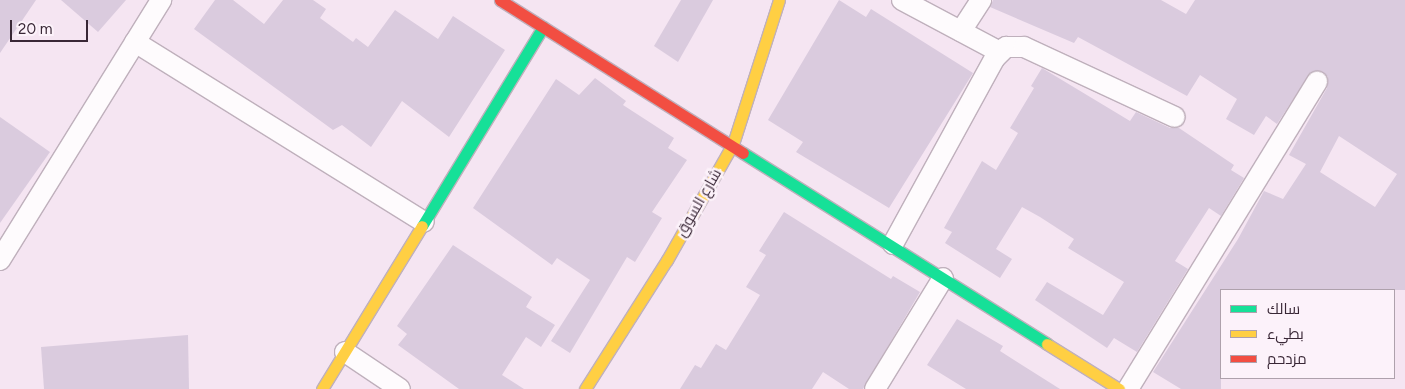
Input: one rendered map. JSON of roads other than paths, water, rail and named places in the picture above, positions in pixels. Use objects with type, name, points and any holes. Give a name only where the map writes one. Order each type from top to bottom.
[{"type":"street","points":[[0,260],[7,232],[135,42],[161,0]]},
{"type":"street","points":[[500,0],[893,244],[943,278],[1119,389]]},
{"type":"street","name":"شارع السوق","points":[[585,389],[667,260],[733,144],[779,0]]},
{"type":"street","points":[[902,0],[1000,52]]},
{"type":"street","points":[[960,31],[981,0]]},
{"type":"street","points":[[322,389],[543,27]]},
{"type":"street","points":[[135,42],[424,222]]},
{"type":"street","points":[[893,244],[1000,52],[1015,45],[1024,46],[1175,117]]},
{"type":"street","points":[[1128,389],[1317,82]]},
{"type":"street","points":[[875,389],[943,278]]},
{"type":"street","points":[[345,352],[400,389]]}]
